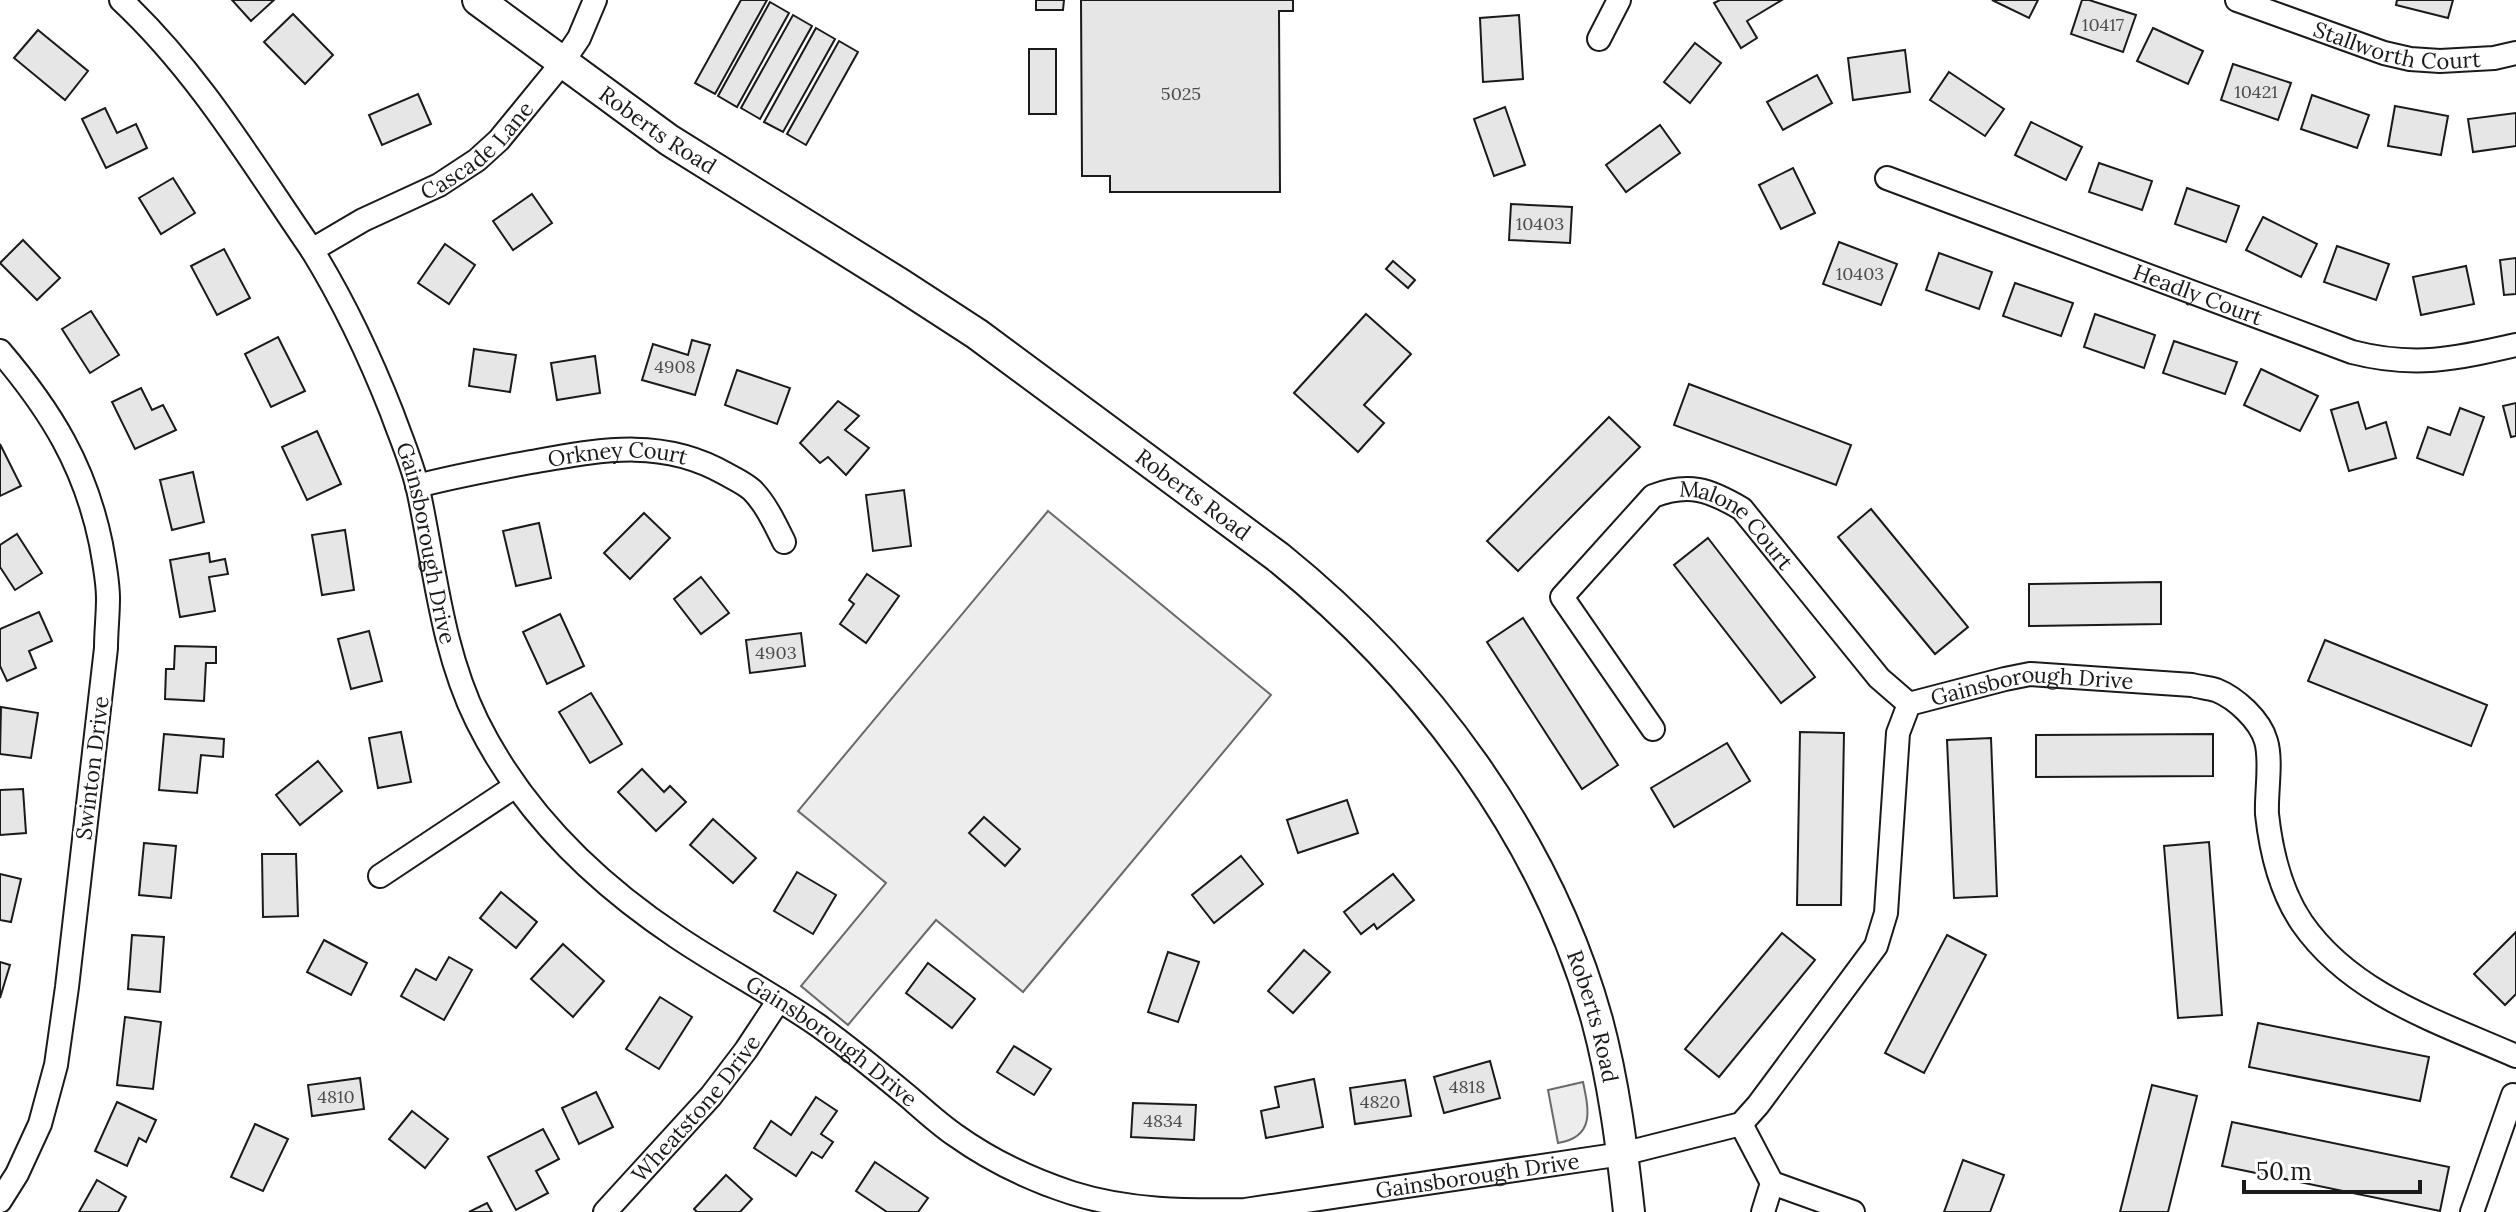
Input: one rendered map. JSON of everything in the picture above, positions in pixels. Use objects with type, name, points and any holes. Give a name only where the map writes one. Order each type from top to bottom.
[{"type":"main road","name":"Roberts Road","points":[[478,0],[669,140],[977,334],[1278,557],[1322,593],[1369,639],[1426,701],[1466,755],[1507,818],[1546,888],[1574,952],[1597,1019],[1612,1084],[1629,1212]]},
{"type":"street","name":"Gainsborough Drive","points":[[121,0],[152,29],[192,75],[312,250],[373,364],[417,486],[450,651],[475,717],[514,787],[571,851],[619,894],[677,937],[779,1000],[864,1060],[953,1134],[1021,1172],[1073,1193],[1154,1209],[1295,1208],[1622,1154],[1741,1124],[1876,946],[1886,913],[1898,733],[1909,704],[2030,674],[2192,685],[2217,691],[2238,703],[2253,718],[2266,741],[2267,812],[2273,852],[2293,907],[2326,953],[2355,979],[2382,995],[2516,1056]]},
{"type":"street","name":"Cascade Lane","points":[[312,250],[363,220],[439,185],[477,160],[499,140],[562,63],[579,38],[595,0]]},
{"type":"street","points":[[1599,39],[1619,0]]},
{"type":"street","name":"Stallworth Court","points":[[2237,0],[2384,53],[2410,59],[2494,58],[2516,53]]},
{"type":"street","name":"Headly Court","points":[[1887,178],[2374,358],[2430,362],[2516,345]]},
{"type":"street","name":"Swinton Drive","points":[[0,351],[29,385],[71,451],[97,525],[108,598],[106,648],[56,1065],[40,1124],[17,1174],[0,1201]]},
{"type":"street","name":"Orkney Court","points":[[417,486],[583,453],[625,448],[668,452],[711,465],[745,485],[763,504],[784,542]]},
{"type":"street","name":"Malone Court","points":[[1653,729],[1562,597],[1653,496],[1670,489],[1695,488],[1721,496],[1742,509],[1879,678],[1909,704]]},
{"type":"street","points":[[380,876],[514,787]]},
{"type":"street","name":"Wheatstone Drive","points":[[605,1212],[711,1096],[779,1000]]},
{"type":"street","points":[[2472,1212],[2514,1097],[2516,1064]]},
{"type":"street","points":[[1741,1124],[1772,1183],[1853,1212]]},
{"type":"street","points":[[1763,1212],[1772,1183]]},
{"type":"shaded area","points":[[1048,511],[1271,695],[1023,992],[936,920],[848,1025],[801,986],[886,883],[798,811]]},
{"type":"shaded area","points":[[1583,1082],[1587,1121],[1578,1135],[1558,1143],[1548,1090]]},
{"type":"building","points":[[232,0],[274,0],[251,21]]},
{"type":"building","points":[[741,0],[767,0],[715,94],[695,83]]},
{"type":"building","points":[[1036,0],[1064,0],[1063,10],[1036,10]]},
{"type":"building","points":[[1081,0],[1293,0],[1293,11],[1279,11],[1280,192],[1110,192],[1110,176],[1082,176]]},
{"type":"building","points":[[1720,0],[1782,0],[1747,21],[1757,38],[1741,48],[1714,3]]},
{"type":"building","points":[[1992,0],[2038,0],[2029,18]]},
{"type":"building","points":[[2082,0],[2136,15],[2123,52],[2071,34]]},
{"type":"building","points":[[2397,0],[2453,0],[2448,18],[2396,5]]},
{"type":"building","points":[[770,2],[789,13],[737,107],[718,96]]},
{"type":"building","points":[[293,14],[333,55],[305,84],[264,42]]},
{"type":"building","points":[[793,15],[812,26],[760,119],[741,108]]},
{"type":"building","points":[[1519,15],[1523,79],[1483,82],[1480,18]]},
{"type":"building","points":[[816,28],[835,39],[783,132],[764,122]]},
{"type":"building","points":[[2153,28],[2203,51],[2188,84],[2137,61]]},
{"type":"building","points":[[38,30],[88,71],[65,100],[14,58]]},
{"type":"building","points":[[839,41],[858,52],[806,145],[787,134]]},
{"type":"building","points":[[1695,43],[1721,63],[1690,103],[1664,82]]},
{"type":"building","points":[[1029,49],[1056,49],[1056,114],[1029,114]]},
{"type":"building","points":[[1905,50],[1910,92],[1853,100],[1848,58]]},
{"type":"building","points":[[2233,64],[2291,83],[2278,120],[2221,100]]},
{"type":"building","points":[[1949,72],[2004,109],[1985,136],[1930,100]]},
{"type":"building","points":[[1817,75],[1832,103],[1783,130],[1767,102]]},
{"type":"building","points":[[418,94],[431,124],[382,145],[369,115]]},
{"type":"building","points":[[2312,95],[2369,115],[2357,148],[2301,129]]},
{"type":"building","points":[[2395,106],[2448,116],[2441,155],[2388,146]]},
{"type":"building","points":[[1505,107],[1525,165],[1494,176],[1474,119]]},
{"type":"building","points":[[105,108],[117,133],[136,124],[147,148],[106,168],[82,119]]},
{"type":"building","points":[[2516,113],[2516,146],[2473,152],[2468,119]]},
{"type":"building","points":[[2031,122],[2082,147],[2066,180],[2015,155]]},
{"type":"building","points":[[1660,125],[1680,153],[1626,192],[1606,165]]},
{"type":"building","points":[[2099,163],[2152,181],[2142,210],[2089,192]]},
{"type":"building","points":[[1793,168],[1815,213],[1781,229],[1759,185]]},
{"type":"building","points":[[173,178],[195,213],[161,234],[139,198]]},
{"type":"building","points":[[2187,188],[2239,206],[2226,242],[2175,224]]},
{"type":"building","points":[[532,194],[552,223],[513,250],[493,221]]},
{"type":"building","points":[[1511,204],[1572,207],[1570,243],[1509,240]]},
{"type":"building","points":[[2263,217],[2317,244],[2301,277],[2246,250]]},
{"type":"building","points":[[23,240],[60,278],[37,300],[0,263]]},
{"type":"building","points":[[1839,242],[1897,264],[1881,305],[1823,284]]},
{"type":"building","points":[[445,244],[475,265],[449,304],[418,283]]},
{"type":"building","points":[[2337,246],[2389,264],[2376,300],[2324,282]]},
{"type":"building","points":[[224,249],[250,298],[217,315],[191,266]]},
{"type":"building","points":[[1939,253],[1992,272],[1979,309],[1926,290]]},
{"type":"building","points":[[2516,258],[2516,294],[2504,295],[2500,260]]},
{"type":"building","points":[[1393,261],[1415,280],[1408,288],[1386,269]]},
{"type":"building","points":[[2466,266],[2474,304],[2421,315],[2413,277]]},
{"type":"building","points":[[2015,283],[2073,303],[2061,336],[2003,316]]},
{"type":"building","points":[[91,311],[119,355],[90,373],[62,329]]},
{"type":"building","points":[[1366,314],[1411,354],[1364,405],[1384,423],[1358,452],[1294,393]]},
{"type":"building","points":[[2095,314],[2155,335],[2144,368],[2084,347]]},
{"type":"building","points":[[278,337],[305,391],[271,407],[245,354]]},
{"type":"building","points":[[692,340],[710,345],[695,395],[642,380],[653,344],[688,355]]},
{"type":"building","points":[[2174,341],[2237,362],[2225,394],[2163,373]]},
{"type":"building","points":[[474,349],[516,355],[510,392],[469,386]]},
{"type":"building","points":[[595,356],[600,393],[557,400],[551,363]]},
{"type":"building","points":[[2261,369],[2318,396],[2300,431],[2244,405]]},
{"type":"building","points":[[737,370],[790,388],[777,424],[725,405]]},
{"type":"building","points":[[1689,384],[1851,445],[1836,485],[1674,425]]},
{"type":"building","points":[[141,388],[152,410],[163,405],[176,430],[135,449],[112,402]]},
{"type":"building","points":[[838,401],[859,416],[845,430],[869,448],[846,475],[828,457],[820,463],[800,443]]},
{"type":"building","points":[[2358,402],[2366,429],[2386,422],[2396,458],[2349,471],[2331,410]]},
{"type":"building","points":[[2516,403],[2516,436],[2511,437],[2503,406]]},
{"type":"building","points":[[2460,408],[2484,417],[2463,475],[2417,458],[2428,427],[2450,435]]},
{"type":"building","points":[[1609,417],[1640,447],[1518,571],[1487,541]]},
{"type":"building","points":[[317,431],[341,484],[307,500],[282,447]]},
{"type":"building","points":[[0,444],[21,486],[0,496]]},
{"type":"building","points":[[193,472],[204,522],[172,530],[160,480]]},
{"type":"building","points":[[904,490],[911,546],[873,551],[866,495]]},
{"type":"building","points":[[1871,509],[1968,627],[1935,654],[1838,537]]},
{"type":"building","points":[[644,513],[670,538],[630,579],[604,553]]},
{"type":"building","points":[[539,523],[551,578],[516,586],[503,531]]},
{"type":"building","points":[[345,530],[354,590],[322,595],[312,535]]},
{"type":"building","points":[[17,534],[42,573],[15,590],[0,567],[0,545]]},
{"type":"building","points":[[1708,538],[1815,677],[1781,703],[1674,565]]},
{"type":"building","points":[[209,553],[210,562],[225,559],[228,574],[209,577],[215,611],[180,617],[170,560]]},
{"type":"building","points":[[867,574],[899,596],[866,643],[840,624],[854,604],[849,600]]},
{"type":"building","points":[[701,577],[729,613],[701,634],[674,599]]},
{"type":"building","points":[[2161,582],[2161,624],[2029,626],[2029,584]]},
{"type":"building","points":[[39,612],[52,641],[29,651],[36,668],[7,681],[0,666],[0,629]]},
{"type":"building","points":[[560,614],[584,666],[547,684],[523,632]]},
{"type":"building","points":[[1523,618],[1618,765],[1582,789],[1487,642]]},
{"type":"building","points":[[369,631],[382,681],[351,689],[338,639]]},
{"type":"building","points":[[801,633],[805,666],[750,673],[746,640]]},
{"type":"building","points":[[2325,640],[2487,705],[2471,746],[2308,681]]},
{"type":"building","points":[[175,646],[216,647],[216,663],[206,663],[204,701],[165,699],[166,669],[174,669]]},
{"type":"building","points":[[591,693],[622,744],[590,763],[559,712]]},
{"type":"building","points":[[1,707],[38,713],[31,758],[0,754]]},
{"type":"building","points":[[401,732],[411,782],[378,788],[369,738]]},
{"type":"building","points":[[1800,732],[1844,733],[1841,905],[1797,905]]},
{"type":"building","points":[[164,734],[224,739],[223,757],[201,755],[197,793],[159,790]]},
{"type":"building","points":[[2213,734],[2213,776],[2036,777],[2036,735]]},
{"type":"building","points":[[1991,738],[1997,896],[1954,898],[1947,740]]},
{"type":"building","points":[[1727,743],[1750,781],[1674,827],[1651,788]]},
{"type":"building","points":[[318,761],[342,791],[300,825],[276,795]]},
{"type":"building","points":[[642,769],[664,792],[670,786],[686,802],[656,831],[618,792]]},
{"type":"building","points":[[23,789],[26,833],[0,835],[0,790]]},
{"type":"building","points":[[1347,800],[1358,833],[1298,853],[1287,820]]},
{"type":"building","points":[[984,817],[1020,849],[1005,866],[969,833]]},
{"type":"building","points":[[713,819],[756,858],[733,883],[690,845]]},
{"type":"building","points":[[2209,842],[2222,1015],[2178,1018],[2164,846]]},
{"type":"building","points":[[144,843],[176,846],[171,898],[139,895]]},
{"type":"building","points":[[262,854],[296,854],[298,916],[263,917]]},
{"type":"building","points":[[1241,856],[1263,884],[1214,923],[1192,895]]},
{"type":"building","points":[[797,872],[836,895],[813,934],[774,911]]},
{"type":"building","points":[[0,874],[21,879],[11,922],[0,920]]},
{"type":"building","points":[[1393,874],[1414,900],[1377,929],[1374,924],[1361,934],[1344,912]]},
{"type":"building","points":[[501,892],[537,922],[516,948],[480,918]]},
{"type":"building","points":[[2516,932],[2516,994],[2505,1005],[2474,974]]},
{"type":"building","points":[[1782,933],[1815,960],[1719,1077],[1685,1049]]},
{"type":"building","points":[[132,935],[164,937],[160,992],[128,989]]},
{"type":"building","points":[[1947,935],[1986,955],[1924,1073],[1885,1053]]},
{"type":"building","points":[[324,940],[367,963],[351,995],[307,972]]},
{"type":"building","points":[[563,944],[604,981],[573,1017],[531,979]]},
{"type":"building","points":[[1304,950],[1330,972],[1293,1013],[1268,991]]},
{"type":"building","points":[[1168,952],[1199,962],[1178,1022],[1148,1012]]},
{"type":"building","points":[[449,957],[472,970],[444,1020],[401,996],[416,969],[436,980]]},
{"type":"building","points":[[0,962],[10,965],[0,998]]},
{"type":"building","points":[[928,963],[975,999],[952,1028],[906,993]]},
{"type":"building","points":[[660,997],[692,1017],[659,1069],[626,1049]]},
{"type":"building","points":[[125,1017],[161,1022],[153,1089],[117,1085]]},
{"type":"building","points":[[2258,1023],[2429,1057],[2420,1101],[2249,1067]]},
{"type":"building","points":[[1014,1046],[1051,1069],[1034,1095],[997,1072]]},
{"type":"building","points":[[1490,1061],[1500,1098],[1444,1113],[1434,1077]]},
{"type":"building","points":[[360,1078],[364,1109],[312,1116],[308,1085]]},
{"type":"building","points":[[1314,1079],[1323,1127],[1266,1138],[1261,1111],[1279,1107],[1275,1087]]},
{"type":"building","points":[[1405,1080],[1411,1116],[1355,1124],[1350,1088]]},
{"type":"building","points":[[2152,1085],[2197,1096],[2168,1212],[2120,1212]]},
{"type":"building","points":[[596,1092],[613,1127],[579,1144],[562,1108]]},
{"type":"building","points":[[816,1097],[837,1111],[821,1134],[833,1142],[822,1158],[812,1152],[796,1176],[754,1148],[771,1121],[791,1135]]},
{"type":"building","points":[[117,1102],[156,1120],[146,1142],[139,1138],[127,1166],[95,1151]]},
{"type":"building","points":[[1133,1103],[1196,1105],[1194,1140],[1131,1137]]},
{"type":"building","points":[[412,1111],[448,1139],[425,1168],[389,1139]]},
{"type":"building","points":[[2232,1122],[2449,1167],[2440,1211],[2222,1166]]},
{"type":"building","points":[[255,1124],[288,1139],[263,1191],[231,1177]]},
{"type":"building","points":[[543,1129],[559,1159],[536,1171],[548,1193],[516,1210],[488,1157]]},
{"type":"building","points":[[1963,1160],[2004,1175],[1990,1212],[1944,1212]]},
{"type":"building","points":[[875,1162],[928,1198],[918,1212],[887,1212],[856,1191]]},
{"type":"building","points":[[726,1175],[752,1199],[740,1212],[697,1212],[694,1209]]},
{"type":"building","points":[[97,1180],[126,1197],[118,1212],[79,1212]]},
{"type":"building","points":[[487,1203],[492,1212],[469,1212]]}]
